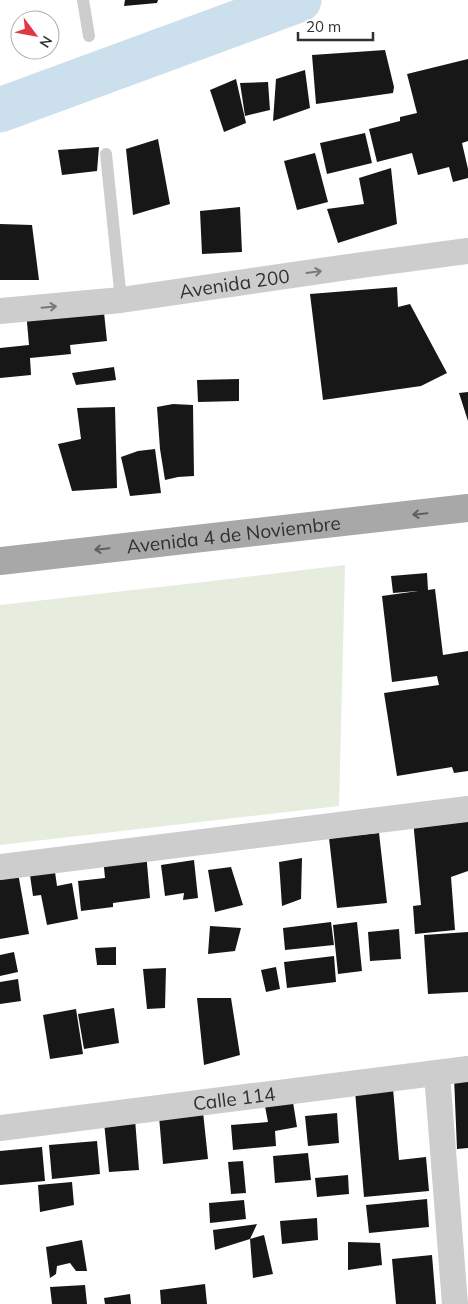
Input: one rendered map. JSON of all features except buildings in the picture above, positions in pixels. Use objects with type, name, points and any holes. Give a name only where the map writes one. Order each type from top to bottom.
[{"type":"main road","name":"Avenida 4 de Noviembre","points":[[0,561],[468,508]]},
{"type":"street","name":"Avenida 200","points":[[0,312],[121,300],[468,251]]},
{"type":"street","points":[[0,868],[468,809]]},
{"type":"street","name":"Calle 114","points":[[0,1128],[468,1069]]},
{"type":"street","points":[[437,1074],[455,1304]]},
{"type":"lane","points":[[83,0],[89,36]]},
{"type":"lane","points":[[106,154],[121,300]]},
{"type":"shaded area","points":[[345,565],[339,806],[0,845],[0,605]]},
{"type":"waterway","points":[[0,110],[299,0]]}]
